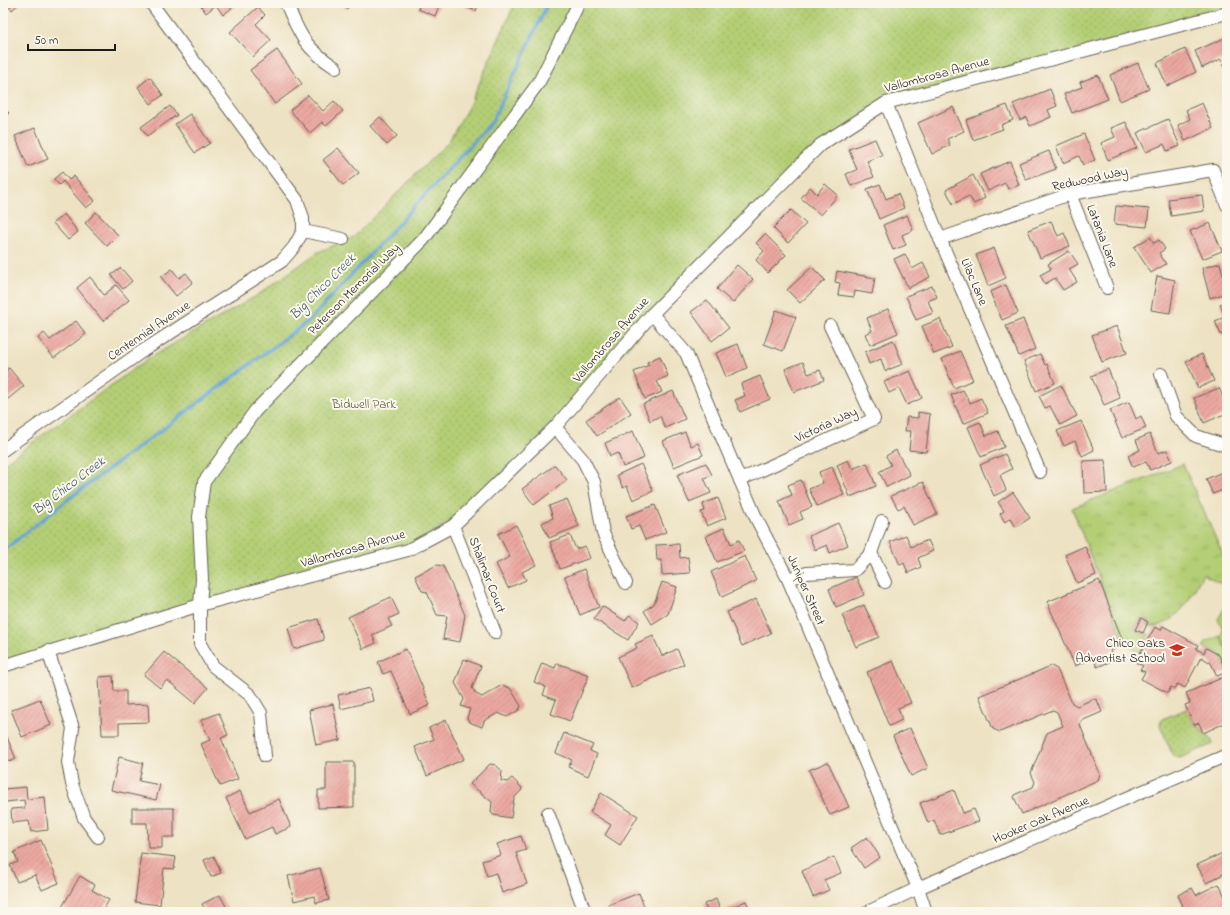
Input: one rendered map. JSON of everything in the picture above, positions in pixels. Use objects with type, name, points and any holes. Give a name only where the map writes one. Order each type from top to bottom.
[{"type":"street","points":[[152,3],[297,200],[303,218],[303,230],[343,239]]},
{"type":"street","points":[[286,3],[300,36],[315,55],[336,68]]},
{"type":"street","name":"Peterson Memorial Way","points":[[265,756],[261,713],[250,695],[213,666],[200,644],[202,579],[199,517],[204,482],[255,411],[424,239],[539,82],[579,3]]},
{"type":"street","name":"Vallombrosa Avenue","points":[[3,666],[200,605],[408,550],[453,526],[554,427],[652,314],[820,146],[886,102],[1227,13]]},
{"type":"street","name":"Lilac Lane","points":[[886,102],[940,239],[1040,472]]},
{"type":"street","name":"Redwood Way","points":[[940,239],[1070,194],[1213,170],[1227,204]]},
{"type":"street","name":"Latania Lane","points":[[1070,194],[1107,288]]},
{"type":"street","name":"Centennial Avenue","points":[[3,450],[141,352],[282,261],[294,247],[303,230]]},
{"type":"street","name":"Juniper Street","points":[[652,314],[686,354],[757,520],[788,579],[918,888],[926,912]]},
{"type":"street","name":"Victoria Way","points":[[740,480],[874,419],[830,326]]},
{"type":"street","points":[[1161,374],[1176,416],[1196,436],[1224,444],[1227,443]]},
{"type":"street","points":[[554,427],[583,460],[594,482],[603,533],[626,584]]},
{"type":"street","points":[[788,579],[807,573],[855,570],[871,553],[882,521]]},
{"type":"street","name":"Shalimar Court","points":[[453,526],[495,633]]},
{"type":"street","points":[[871,553],[885,582]]},
{"type":"street","points":[[48,651],[73,728],[68,762],[72,784],[84,818],[98,837]]},
{"type":"street","name":"Hooker Oak Avenue","points":[[868,912],[918,888],[1227,754]]},
{"type":"street","points":[[548,813],[585,912]]},
{"type":"green space","name":"Bidwell Park","points":[[515,3],[1227,3],[1227,8],[886,103],[820,145],[486,496],[408,550],[3,666],[3,464],[146,360],[258,295],[318,252],[354,237],[449,141],[470,104]]},
{"type":"green space","points":[[1183,464],[1227,564],[1227,587],[1203,574],[1190,598],[1174,617],[1157,627],[1154,625],[1153,627],[1148,625],[1149,621],[1140,618],[1135,630],[1143,634],[1144,631],[1149,634],[1139,653],[1124,642],[1072,508]]},
{"type":"green space","points":[[1227,604],[1227,627],[1223,629],[1218,619]]},
{"type":"green space","points":[[1227,628],[1227,650],[1221,636],[1223,629]]},
{"type":"green space","points":[[1220,636],[1227,652],[1227,671],[1220,654],[1203,647],[1206,642]]},
{"type":"green space","points":[[1187,709],[1194,725],[1198,724],[1202,733],[1205,733],[1206,736],[1209,735],[1213,744],[1180,758],[1173,756],[1160,725],[1162,719]]},
{"type":"building","points":[[6,3],[20,3],[12,10]]},
{"type":"building","points":[[199,3],[238,3],[223,15],[216,5],[206,13]]},
{"type":"building","points":[[341,3],[354,3],[346,9]]},
{"type":"building","points":[[420,3],[440,3],[435,16],[418,9]]},
{"type":"building","points":[[456,3],[479,3],[476,11]]},
{"type":"building","points":[[258,7],[265,15],[256,24],[271,40],[253,57],[230,32]]},
{"type":"building","points":[[1227,37],[1227,67],[1225,68],[1221,59],[1202,68],[1195,51]]},
{"type":"building","points":[[1185,49],[1196,72],[1167,86],[1157,63]]},
{"type":"building","points":[[277,50],[302,84],[275,104],[250,70]]},
{"type":"building","points":[[1138,63],[1149,89],[1120,101],[1110,75]]},
{"type":"building","points":[[1098,75],[1108,99],[1072,113],[1064,94],[1082,87],[1080,82]]},
{"type":"building","points":[[150,77],[163,95],[151,104],[138,87]]},
{"type":"building","points":[[1050,89],[1057,106],[1048,110],[1051,117],[1030,126],[1026,117],[1020,120],[1013,104]]},
{"type":"building","points":[[308,95],[323,111],[334,101],[343,111],[326,126],[322,122],[310,133],[290,110]]},
{"type":"building","points":[[1202,103],[1213,128],[1185,141],[1178,125],[1190,119],[1186,110]]},
{"type":"building","points":[[1007,105],[1013,120],[1001,125],[1003,129],[973,140],[966,120]]},
{"type":"building","points":[[170,106],[177,115],[147,136],[141,127]]},
{"type":"building","points":[[3,107],[9,113],[3,118]]},
{"type":"building","points":[[953,107],[964,131],[947,139],[950,145],[932,154],[918,123]]},
{"type":"building","points":[[190,114],[210,143],[195,153],[175,124]]},
{"type":"building","points":[[380,117],[397,136],[387,145],[370,126]]},
{"type":"building","points":[[1168,119],[1180,146],[1167,151],[1164,144],[1146,152],[1137,133]]},
{"type":"building","points":[[1126,122],[1137,148],[1108,160],[1101,143],[1115,137],[1111,128]]},
{"type":"building","points":[[35,128],[48,159],[28,167],[15,136]]},
{"type":"building","points":[[1084,134],[1095,160],[1083,165],[1079,156],[1063,163],[1056,146]]},
{"type":"building","points":[[875,139],[882,155],[867,161],[874,177],[851,186],[846,174],[857,170],[849,149]]},
{"type":"building","points":[[338,148],[359,173],[343,185],[323,160]]},
{"type":"building","points":[[1049,151],[1056,169],[1026,180],[1019,163]]},
{"type":"building","points":[[1010,161],[1019,185],[1008,189],[1005,183],[988,191],[980,174]]},
{"type":"building","points":[[62,172],[69,180],[74,176],[95,201],[86,208],[63,181],[59,185],[54,179]]},
{"type":"building","points":[[973,175],[985,198],[974,204],[969,196],[953,204],[946,190]]},
{"type":"building","points":[[825,184],[838,195],[821,215],[801,198],[810,187],[817,194]]},
{"type":"building","points":[[880,184],[886,199],[898,194],[904,208],[879,219],[867,189]]},
{"type":"building","points":[[1202,195],[1204,211],[1171,216],[1168,199]]},
{"type":"building","points":[[1116,206],[1149,209],[1147,227],[1114,224]]},
{"type":"building","points":[[791,210],[806,224],[788,243],[773,228]]},
{"type":"building","points":[[96,212],[118,235],[107,246],[85,223]]},
{"type":"building","points":[[64,214],[78,232],[68,240],[53,223]]},
{"type":"building","points":[[907,215],[913,230],[902,235],[906,245],[893,250],[883,225]]},
{"type":"building","points":[[1051,221],[1058,236],[1064,233],[1070,246],[1040,258],[1028,230]]},
{"type":"building","points":[[1210,223],[1222,251],[1202,259],[1190,231]]},
{"type":"building","points":[[765,234],[786,255],[768,273],[756,260],[764,251],[756,243]]},
{"type":"building","points":[[1150,237],[1154,243],[1159,240],[1165,249],[1159,253],[1166,264],[1151,273],[1134,247]]},
{"type":"building","points":[[994,248],[1006,278],[988,286],[976,255]]},
{"type":"building","points":[[1069,251],[1078,264],[1069,269],[1077,282],[1063,290],[1055,278],[1045,284],[1040,275],[1051,269],[1048,264]]},
{"type":"building","points":[[905,254],[912,269],[923,263],[930,277],[908,288],[894,259]]},
{"type":"building","points":[[1220,263],[1225,282],[1227,282],[1227,293],[1210,298],[1202,268]]},
{"type":"building","points":[[737,265],[753,279],[733,303],[717,289]]},
{"type":"building","points":[[812,267],[825,280],[800,303],[787,290]]},
{"type":"building","points":[[121,268],[132,281],[123,289],[111,275]]},
{"type":"building","points":[[172,269],[179,278],[186,273],[193,282],[176,296],[161,277]]},
{"type":"building","points":[[837,271],[875,278],[872,294],[855,291],[854,297],[838,295],[840,283],[835,282]]},
{"type":"building","points":[[1157,276],[1175,280],[1170,313],[1151,310]]},
{"type":"building","points":[[90,277],[104,295],[116,285],[129,300],[103,321],[77,288]]},
{"type":"building","points":[[1006,285],[1018,313],[1002,320],[990,292]]},
{"type":"building","points":[[932,286],[937,297],[928,301],[933,313],[916,320],[906,296]]},
{"type":"building","points":[[707,300],[729,328],[712,341],[691,312]]},
{"type":"building","points":[[1227,301],[1227,333],[1221,335],[1215,321],[1225,317],[1220,304]]},
{"type":"building","points":[[888,309],[898,333],[870,345],[865,334],[872,331],[867,318]]},
{"type":"building","points":[[776,310],[796,317],[783,351],[764,344]]},
{"type":"building","points":[[940,319],[952,347],[934,354],[922,326]]},
{"type":"building","points":[[1023,319],[1035,349],[1019,356],[1006,326]]},
{"type":"building","points":[[76,321],[86,334],[54,358],[38,338],[44,333],[50,340]]},
{"type":"building","points":[[1117,326],[1127,353],[1102,362],[1092,335]]},
{"type":"building","points":[[893,340],[903,364],[885,371],[881,359],[869,364],[865,352]]},
{"type":"building","points":[[738,344],[747,368],[726,377],[716,353]]},
{"type":"building","points":[[960,351],[973,380],[954,388],[942,359]]},
{"type":"building","points":[[1040,354],[1045,365],[1047,364],[1055,383],[1036,391],[1024,361]]},
{"type":"building","points":[[1202,354],[1214,381],[1198,388],[1186,361]]},
{"type":"building","points":[[660,356],[668,376],[657,381],[662,392],[645,399],[634,372],[649,365],[647,362]]},
{"type":"building","points":[[803,362],[808,374],[820,370],[824,380],[794,392],[785,369]]},
{"type":"building","points":[[9,368],[24,386],[3,403],[3,372]]},
{"type":"building","points":[[1108,369],[1120,398],[1104,405],[1091,376]]},
{"type":"building","points":[[910,371],[922,398],[907,405],[899,388],[889,393],[884,382]]},
{"type":"building","points":[[760,376],[770,399],[740,412],[735,400],[745,396],[741,384]]},
{"type":"building","points":[[1061,385],[1077,416],[1060,425],[1050,406],[1045,408],[1039,396]]},
{"type":"building","points":[[1219,388],[1227,405],[1227,413],[1204,423],[1194,398]]},
{"type":"building","points":[[963,390],[970,403],[981,398],[988,413],[963,424],[951,395]]},
{"type":"building","points":[[673,391],[685,419],[665,428],[660,416],[650,421],[643,404]]},
{"type":"building","points":[[620,397],[631,413],[597,436],[586,420]]},
{"type":"building","points":[[1129,402],[1136,419],[1141,416],[1146,428],[1122,438],[1110,410]]},
{"type":"building","points":[[918,412],[930,414],[926,452],[909,450],[911,431],[905,431],[907,417],[918,418]]},
{"type":"building","points":[[1081,421],[1094,450],[1082,456],[1075,441],[1064,446],[1057,431]]},
{"type":"building","points":[[980,422],[986,436],[998,431],[1004,447],[981,457],[968,427]]},
{"type":"building","points":[[633,431],[644,458],[623,467],[618,453],[610,456],[605,443]]},
{"type":"building","points":[[685,432],[691,446],[698,443],[703,455],[674,467],[663,441]]},
{"type":"building","points":[[1150,434],[1158,453],[1167,450],[1172,461],[1150,470],[1146,462],[1133,467],[1128,456],[1140,450],[1136,440]]},
{"type":"building","points":[[896,450],[910,475],[887,487],[879,472],[891,465],[886,456]]},
{"type":"building","points":[[1005,454],[1012,469],[1000,475],[1006,490],[994,496],[980,465]]},
{"type":"building","points":[[848,460],[852,469],[867,463],[876,486],[850,497],[837,465]]},
{"type":"building","points":[[1105,460],[1107,492],[1084,493],[1083,461]]},
{"type":"building","points":[[706,463],[712,475],[704,478],[711,493],[689,502],[677,475]]},
{"type":"building","points":[[641,464],[653,491],[633,500],[627,486],[623,488],[617,475]]},
{"type":"building","points":[[555,465],[567,480],[534,505],[522,489]]},
{"type":"building","points":[[832,467],[844,495],[817,506],[809,489],[823,483],[819,472]]},
{"type":"building","points":[[1227,470],[1227,494],[1225,489],[1213,494],[1206,479]]},
{"type":"building","points":[[801,480],[812,507],[800,512],[803,519],[789,525],[779,501],[792,495],[788,485]]},
{"type":"building","points":[[923,482],[937,514],[913,525],[904,506],[898,509],[891,496]]},
{"type":"building","points":[[1013,492],[1030,518],[1016,527],[1010,518],[1005,522],[1000,514],[1004,511],[998,502]]},
{"type":"building","points":[[718,498],[726,518],[707,526],[701,512],[705,511],[703,504]]},
{"type":"building","points":[[567,499],[579,526],[549,538],[542,523],[553,518],[549,506]]},
{"type":"building","points":[[655,505],[666,532],[645,540],[639,526],[631,529],[626,516]]},
{"type":"building","points":[[838,523],[848,545],[830,553],[827,545],[815,550],[809,536]]},
{"type":"building","points":[[516,525],[536,565],[522,572],[526,580],[508,588],[496,564],[510,557],[498,534]]},
{"type":"building","points":[[724,528],[731,544],[739,540],[744,551],[717,562],[706,536]]},
{"type":"building","points":[[570,535],[576,549],[585,546],[590,558],[560,569],[550,542]]},
{"type":"building","points":[[906,535],[911,547],[928,540],[933,551],[918,558],[921,567],[908,573],[904,563],[900,565],[890,542]]},
{"type":"building","points":[[679,544],[680,558],[688,557],[690,573],[662,575],[661,560],[657,560],[656,545]]},
{"type":"building","points":[[1085,546],[1096,575],[1077,583],[1065,555]]},
{"type":"building","points":[[745,556],[756,581],[722,597],[711,572]]},
{"type":"building","points":[[437,565],[443,566],[465,615],[460,642],[443,639],[447,616],[437,615],[427,592],[422,591],[415,576]]},
{"type":"building","points":[[584,569],[599,607],[580,615],[565,577]]},
{"type":"building","points":[[856,577],[864,595],[836,607],[829,589]]},
{"type":"building","points":[[1099,580],[1124,644],[1110,651],[1114,660],[1097,667],[1093,658],[1075,666],[1047,602]]},
{"type":"building","points":[[662,582],[677,587],[668,614],[652,624],[644,611],[654,604]]},
{"type":"building","points":[[391,597],[399,614],[388,619],[392,626],[372,635],[376,643],[363,649],[348,617]]},
{"type":"building","points":[[756,599],[771,633],[742,646],[727,612]]},
{"type":"building","points":[[864,605],[879,637],[856,647],[842,615]]},
{"type":"building","points":[[602,606],[625,621],[629,615],[639,622],[628,640],[594,619]]},
{"type":"building","points":[[1141,618],[1148,622],[1143,633],[1135,630]]},
{"type":"building","points":[[318,619],[324,640],[294,649],[288,628]]},
{"type":"building","points":[[1163,626],[1198,645],[1196,649],[1204,653],[1206,648],[1219,655],[1227,672],[1217,676],[1211,663],[1201,657],[1185,688],[1178,684],[1175,689],[1171,687],[1168,693],[1141,679],[1145,672],[1140,670],[1143,666],[1135,662],[1155,627],[1161,630]]},
{"type":"building","points":[[653,636],[662,656],[677,649],[684,664],[632,688],[618,657],[637,648],[635,644]]},
{"type":"building","points":[[406,649],[430,705],[410,714],[391,671],[383,674],[378,662]]},
{"type":"building","points":[[164,652],[208,688],[195,703],[167,680],[160,688],[144,675]]},
{"type":"building","points":[[464,659],[481,666],[472,688],[476,694],[482,697],[502,685],[510,688],[521,706],[519,710],[507,717],[498,713],[484,721],[482,727],[469,722],[467,718],[470,709],[461,706],[464,699],[455,683]]},
{"type":"building","points":[[893,661],[911,703],[898,708],[902,720],[889,726],[867,672]]},
{"type":"building","points":[[542,663],[555,668],[557,663],[589,675],[570,721],[551,714],[556,700],[543,695],[546,687],[534,682]]},
{"type":"building","points":[[1051,666],[1057,669],[1072,703],[1077,706],[1093,699],[1097,700],[1102,712],[1081,721],[1080,725],[1100,774],[1098,780],[1022,814],[1014,797],[1016,794],[1033,787],[1035,782],[1031,773],[1047,733],[1063,726],[1057,712],[1053,710],[1000,732],[993,729],[979,696]]},
{"type":"building","points":[[113,676],[114,691],[126,691],[126,705],[148,704],[149,722],[119,723],[119,735],[102,735],[99,677]]},
{"type":"building","points":[[1224,677],[1227,685],[1227,722],[1203,733],[1199,723],[1194,725],[1185,705],[1190,703],[1186,693]]},
{"type":"building","points":[[370,688],[373,701],[341,709],[338,695]]},
{"type":"building","points":[[40,699],[51,725],[22,737],[11,710]]},
{"type":"building","points":[[333,704],[340,740],[316,745],[309,710]]},
{"type":"building","points":[[219,713],[228,735],[221,738],[238,779],[220,786],[201,744],[210,740],[201,720]]},
{"type":"building","points":[[446,720],[464,759],[427,776],[415,747],[434,739],[429,728]]},
{"type":"building","points":[[910,728],[928,768],[911,776],[893,736]]},
{"type":"building","points":[[564,733],[593,745],[590,751],[597,754],[588,776],[568,767],[572,760],[556,753]]},
{"type":"building","points":[[6,735],[16,759],[9,762],[7,759],[3,761],[3,736]]},
{"type":"building","points":[[119,757],[143,763],[139,781],[160,785],[156,800],[111,790]]},
{"type":"building","points":[[326,762],[354,762],[354,807],[318,808],[318,790],[326,790]]},
{"type":"building","points":[[828,762],[849,807],[830,815],[809,770]]},
{"type":"building","points":[[490,764],[496,765],[502,771],[501,781],[507,782],[512,778],[522,788],[514,798],[511,818],[493,815],[491,812],[492,802],[470,784]]},
{"type":"building","points":[[26,787],[27,799],[45,797],[48,830],[31,832],[29,821],[12,823],[11,809],[25,808],[24,800],[6,802],[4,789]]},
{"type":"building","points":[[954,790],[963,813],[974,809],[979,821],[940,835],[934,820],[928,823],[920,803]]},
{"type":"building","points":[[240,791],[250,812],[279,799],[291,827],[275,834],[272,827],[245,839],[226,798]]},
{"type":"building","points":[[601,793],[638,816],[620,845],[605,835],[611,825],[590,812]]},
{"type":"building","points":[[132,808],[174,808],[174,837],[162,837],[162,848],[148,848],[147,823],[132,823]]},
{"type":"building","points":[[521,836],[526,850],[516,853],[527,884],[502,893],[496,873],[487,876],[482,861],[501,855],[497,844]]},
{"type":"building","points":[[867,837],[880,857],[864,868],[851,848]]},
{"type":"building","points":[[41,840],[59,883],[42,890],[35,875],[17,882],[10,865],[18,862],[14,852]]},
{"type":"building","points":[[1227,851],[1227,872],[1206,883],[1197,865]]},
{"type":"building","points":[[141,853],[176,857],[174,869],[164,868],[160,905],[135,902]]},
{"type":"building","points":[[214,856],[221,873],[211,877],[204,860]]},
{"type":"building","points":[[834,857],[841,873],[824,880],[829,890],[813,897],[802,871]]},
{"type":"building","points":[[320,868],[329,900],[316,903],[314,896],[294,901],[288,876]]},
{"type":"building","points":[[80,876],[95,885],[92,890],[109,900],[102,912],[71,912],[62,907]]},
{"type":"building","points":[[1219,884],[1227,901],[1227,910],[1223,912],[1177,912],[1176,910],[1183,906],[1178,895],[1192,888],[1196,895]]},
{"type":"building","points":[[639,893],[646,912],[611,912],[608,905]]},
{"type":"building","points":[[220,895],[229,912],[201,912],[205,910],[202,904]]},
{"type":"building","points":[[716,899],[721,912],[708,912],[704,904]]},
{"type":"building","points":[[746,901],[751,912],[726,912],[725,910]]},
{"type":"waterway","name":"Big Chico Creek","points":[[3,551],[67,500],[310,320],[492,122],[548,3]]},
{"type":"place","name":"Chico Oaks Adventist School","points":[[1177,650]]}]
